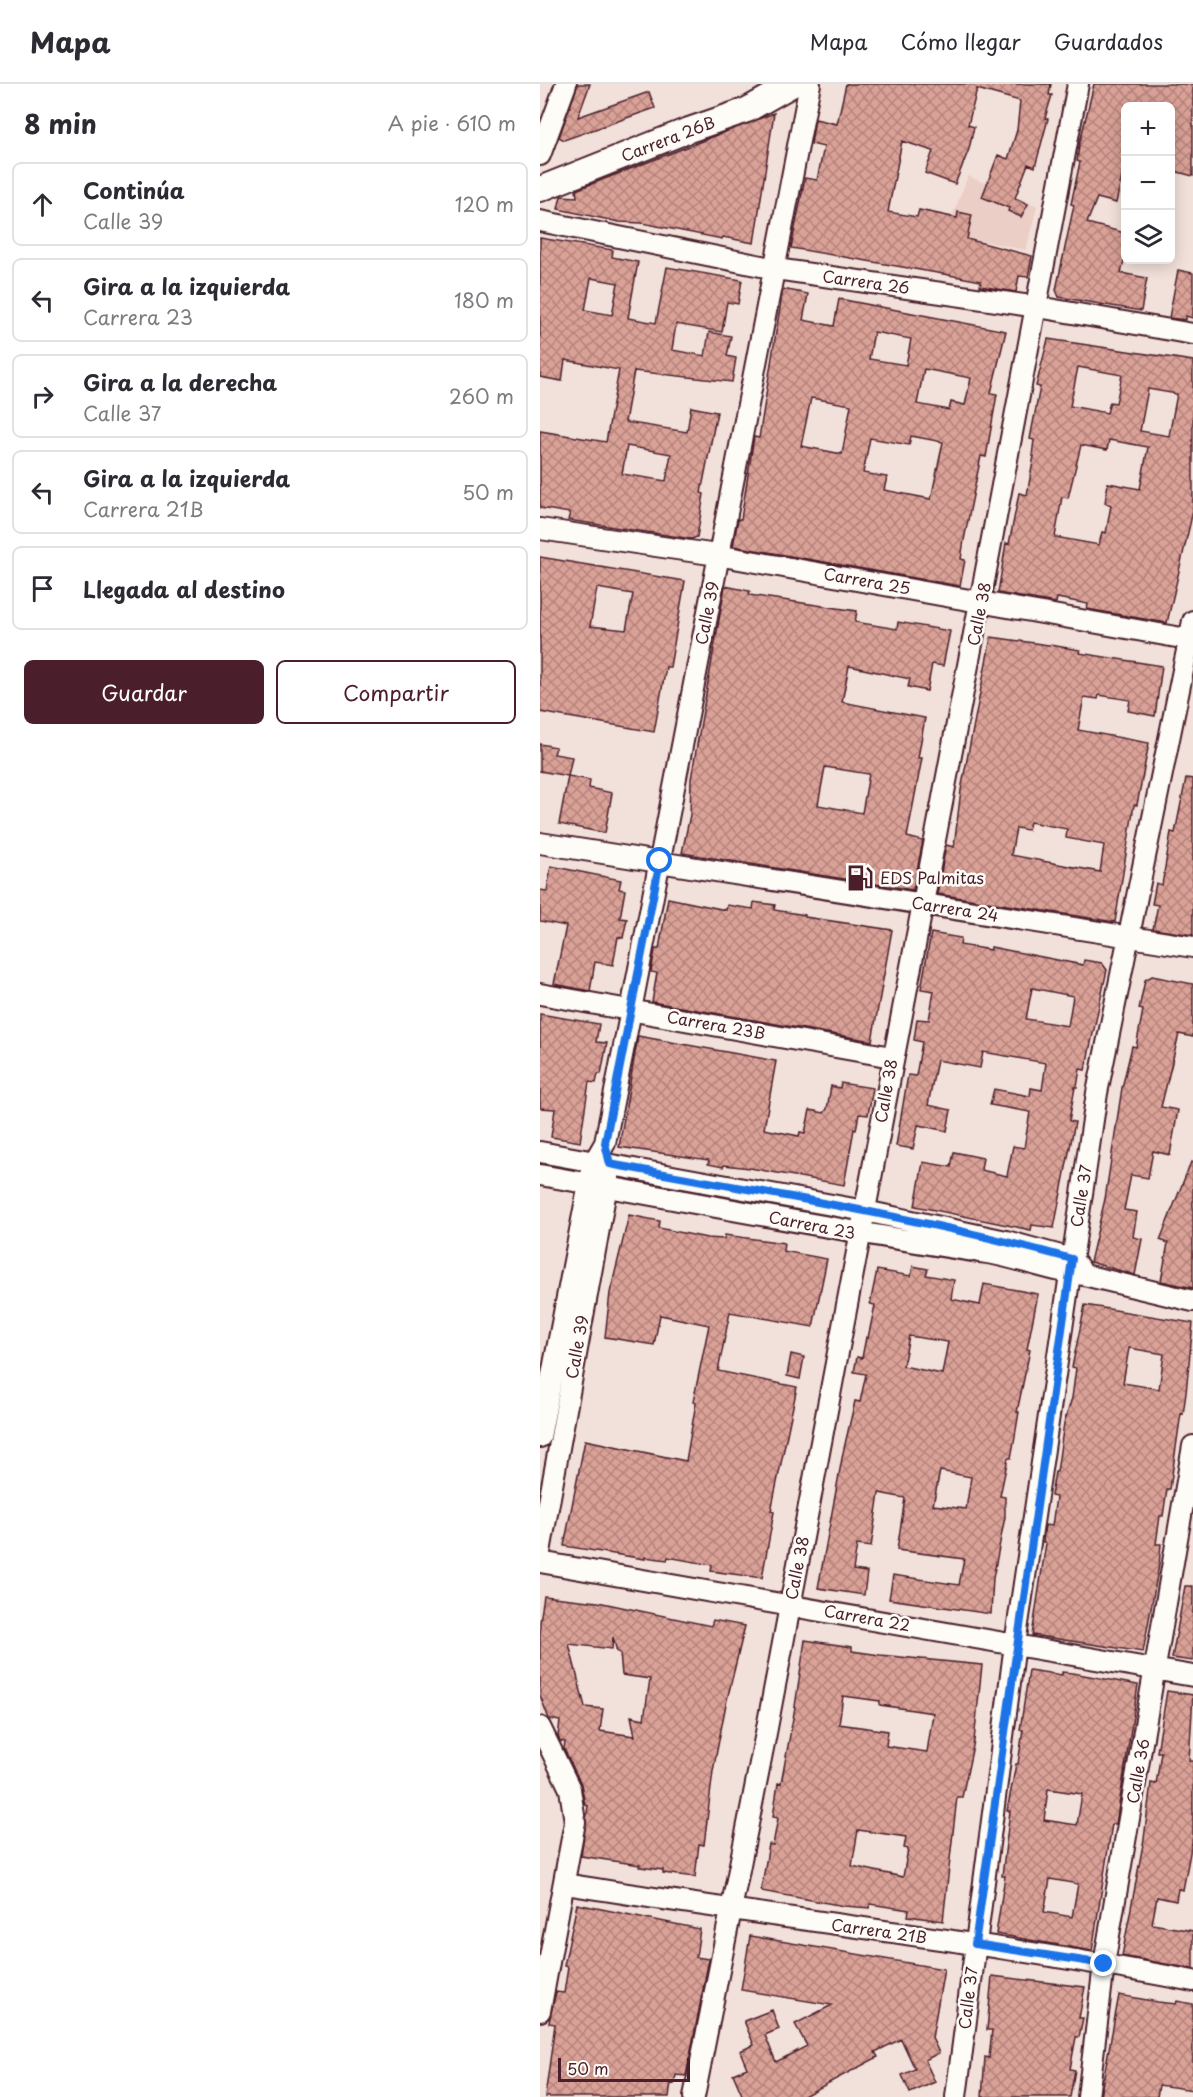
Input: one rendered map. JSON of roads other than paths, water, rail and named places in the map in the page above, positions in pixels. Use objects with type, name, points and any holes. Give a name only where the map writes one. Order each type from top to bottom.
[{"type":"main road","name":"Carrera 26B","points":[[540,189],[686,131],[747,110],[793,84]]},
{"type":"street","points":[[540,155],[566,84]]},
{"type":"street","name":"Calle 39","points":[[540,1552],[605,1143],[810,84]]},
{"type":"street","name":"Calle 38","points":[[694,2097],[790,1605],[892,1057],[1038,307],[1078,84]]},
{"type":"street","name":"Carrera 26","points":[[540,221],[776,269],[1038,307],[1193,334]]},
{"type":"street","name":"Carrera 25","points":[[540,529],[717,555],[981,602],[1192,633]]},
{"type":"street","name":"Calle 37","points":[[956,2097],[1015,1644],[1075,1269],[1097,1093],[1192,633]]},
{"type":"street","name":"Carrera 24","points":[[540,843],[1193,947]]},
{"type":"street","name":"Carrera 23B","points":[[540,994],[892,1057]]},
{"type":"street","name":"Carrera 23","points":[[540,1152],[865,1211],[1006,1241],[1075,1269]]},
{"type":"street","name":"Carrera 23","points":[[540,1175],[860,1234],[1003,1255],[1075,1269],[1193,1301]]},
{"type":"street","name":"Calle 39","points":[[540,1437],[598,1185]]},
{"type":"street","name":"Calle 36","points":[[1088,2097],[1104,1964],[1193,1446]]},
{"type":"street","name":"Carrera 22","points":[[540,1562],[1193,1676]]},
{"type":"street","points":[[540,2011],[575,1822],[564,1773],[543,1736]]},
{"type":"street","name":"Carrera 21B","points":[[565,1884],[730,1911],[1104,1964],[1193,1982]]},
{"type":"place","name":"EDS Palmitas","points":[[860,878]]}]
